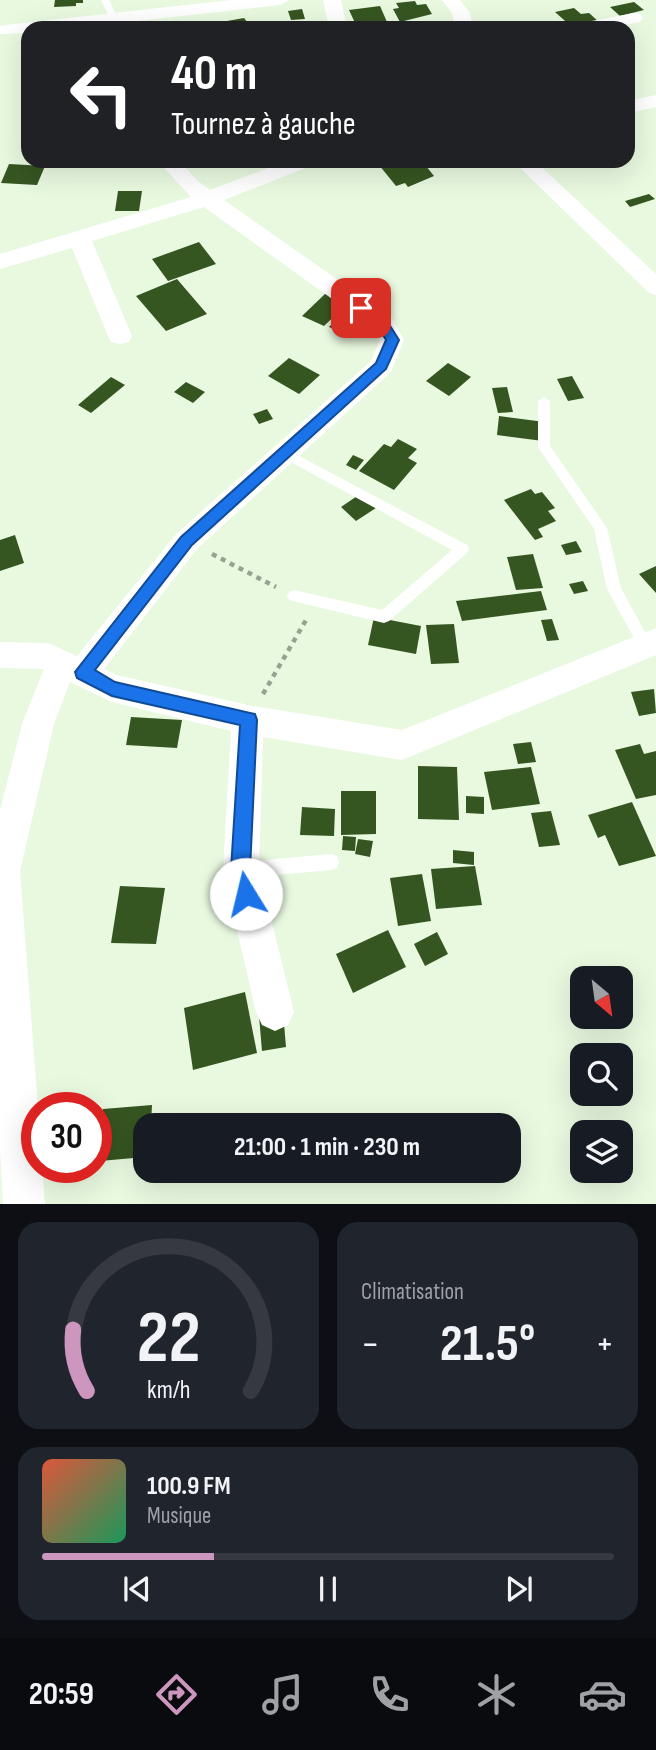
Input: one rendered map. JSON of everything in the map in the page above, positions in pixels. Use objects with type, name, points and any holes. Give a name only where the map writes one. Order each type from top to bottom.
[{"type":"street","points":[[87,21],[280,0]]},
{"type":"street","points":[[332,0],[336,21]]},
{"type":"street","points":[[451,0],[461,13],[463,21]]},
{"type":"street","points":[[618,21],[634,18]]},
{"type":"street","points":[[5,30],[21,28]]},
{"type":"street","points":[[635,106],[656,101]]},
{"type":"street","points":[[24,1204],[2,871],[38,724],[73,667],[187,541],[382,366],[392,340],[383,324],[191,187],[174,168]]},
{"type":"street","points":[[0,262],[210,198],[288,168]]},
{"type":"street","points":[[530,168],[656,287]]},
{"type":"street","points":[[79,237],[120,336]]},
{"type":"street","points":[[0,655],[48,656],[112,688],[248,720],[401,745],[651,644]]},
{"type":"street","points":[[248,720],[240,870],[275,1012]]},
{"type":"lane","points":[[105,0],[114,18]]},
{"type":"lane","points":[[544,401],[544,447],[600,528],[614,589],[651,644]]},
{"type":"lane","points":[[284,453],[462,549],[384,617],[294,596]]},
{"type":"lane","points":[[240,870],[331,862]]},
{"type":"path","points":[[187,541],[294,596],[306,620],[248,720]]},
{"type":"building","points":[[55,0],[83,0],[83,3],[54,7]]},
{"type":"building","points":[[415,1],[417,5],[426,4],[432,14],[399,21],[393,9],[399,8],[396,3]]},
{"type":"building","points":[[634,2],[644,10],[620,16],[610,7]]},
{"type":"building","points":[[380,6],[387,21],[354,21],[349,10]]},
{"type":"building","points":[[574,8],[581,14],[589,13],[598,21],[565,21],[555,12]]},
{"type":"building","points":[[302,9],[305,19],[291,20],[288,11]]},
{"type":"building","points":[[9,164],[21,165],[21,168],[44,168],[37,185],[1,183]]},
{"type":"building","points":[[381,168],[428,168],[434,176],[408,187],[405,183],[396,186]]},
{"type":"building","points":[[118,191],[142,191],[139,211],[115,211]]},
{"type":"building","points":[[649,194],[655,199],[630,207],[625,201]]},
{"type":"building","points":[[199,242],[216,264],[168,281],[152,259]]},
{"type":"building","points":[[177,279],[207,314],[166,331],[136,296]]},
{"type":"building","points":[[326,293],[348,303],[324,326],[302,316]]},
{"type":"building","points":[[347,308],[365,316],[348,335],[329,327]]},
{"type":"building","points":[[289,358],[320,375],[299,394],[268,376]]},
{"type":"building","points":[[448,363],[471,377],[449,396],[426,381]]},
{"type":"building","points":[[572,376],[584,398],[568,401],[557,379]]},
{"type":"building","points":[[111,377],[125,385],[91,413],[78,405]]},
{"type":"building","points":[[186,382],[205,392],[193,403],[174,392]]},
{"type":"building","points":[[507,387],[513,412],[498,413],[492,388]]},
{"type":"building","points":[[267,409],[273,419],[259,424],[253,414]]},
{"type":"building","points":[[499,416],[545,422],[543,441],[497,435]]},
{"type":"building","points":[[398,439],[417,449],[408,458],[417,463],[394,490],[359,471],[384,444],[391,447]]},
{"type":"building","points":[[353,455],[364,460],[356,470],[346,465]]},
{"type":"building","points":[[531,489],[535,494],[542,492],[555,508],[548,511],[556,521],[538,529],[543,537],[535,540],[504,500]]},
{"type":"building","points":[[363,492],[379,506],[356,521],[341,507]]},
{"type":"building","points":[[15,535],[24,563],[0,571],[0,540]]},
{"type":"building","points":[[576,541],[582,552],[566,555],[561,545]]},
{"type":"building","points":[[533,554],[543,588],[516,590],[507,557]]},
{"type":"building","points":[[656,566],[656,593],[639,574]]},
{"type":"building","points":[[583,581],[588,591],[574,594],[569,584]]},
{"type":"building","points":[[541,591],[547,610],[462,621],[456,601]]},
{"type":"building","points":[[374,617],[421,626],[416,654],[368,645]]},
{"type":"building","points":[[552,619],[559,640],[547,641],[541,620]]},
{"type":"building","points":[[454,624],[459,663],[431,664],[426,625]]},
{"type":"building","points":[[654,689],[656,713],[639,716],[631,692]]},
{"type":"building","points":[[131,717],[182,720],[177,748],[126,745]]},
{"type":"building","points":[[531,742],[536,762],[518,764],[513,744]]},
{"type":"building","points":[[640,744],[644,754],[656,751],[656,795],[636,799],[615,750]]},
{"type":"building","points":[[418,766],[457,767],[459,820],[418,819]]},
{"type":"building","points":[[531,767],[540,804],[492,810],[484,772]]},
{"type":"building","points":[[341,791],[376,791],[376,834],[341,835]]},
{"type":"building","points":[[466,796],[484,797],[484,814],[466,813]]},
{"type":"building","points":[[632,802],[656,856],[619,866],[605,835],[598,838],[588,815]]},
{"type":"building","points":[[302,807],[335,809],[334,836],[300,835]]},
{"type":"building","points":[[551,811],[560,845],[539,847],[531,813]]},
{"type":"building","points":[[343,836],[356,837],[355,851],[342,850]]},
{"type":"building","points":[[358,839],[373,841],[370,857],[355,854]]},
{"type":"building","points":[[453,850],[474,852],[474,865],[453,863]]},
{"type":"building","points":[[475,866],[482,905],[436,909],[431,869]]},
{"type":"building","points":[[422,874],[431,921],[398,926],[390,878]]},
{"type":"building","points":[[120,886],[165,888],[156,944],[111,943]]},
{"type":"building","points":[[388,930],[406,967],[353,993],[336,954]]},
{"type":"building","points":[[437,932],[448,954],[425,966],[414,944]]},
{"type":"building","points":[[245,992],[257,1053],[193,1070],[184,1008]]},
{"type":"building","points":[[282,1000],[286,1047],[262,1051],[258,1004]]},
{"type":"building","points":[[152,1105],[152,1113],[133,1113],[133,1158],[112,1160],[112,1108]]},
{"type":"route","points":[[246,894],[240,870],[248,720],[112,688],[83,672],[187,541],[382,366],[392,340],[383,324],[361,308]]}]
